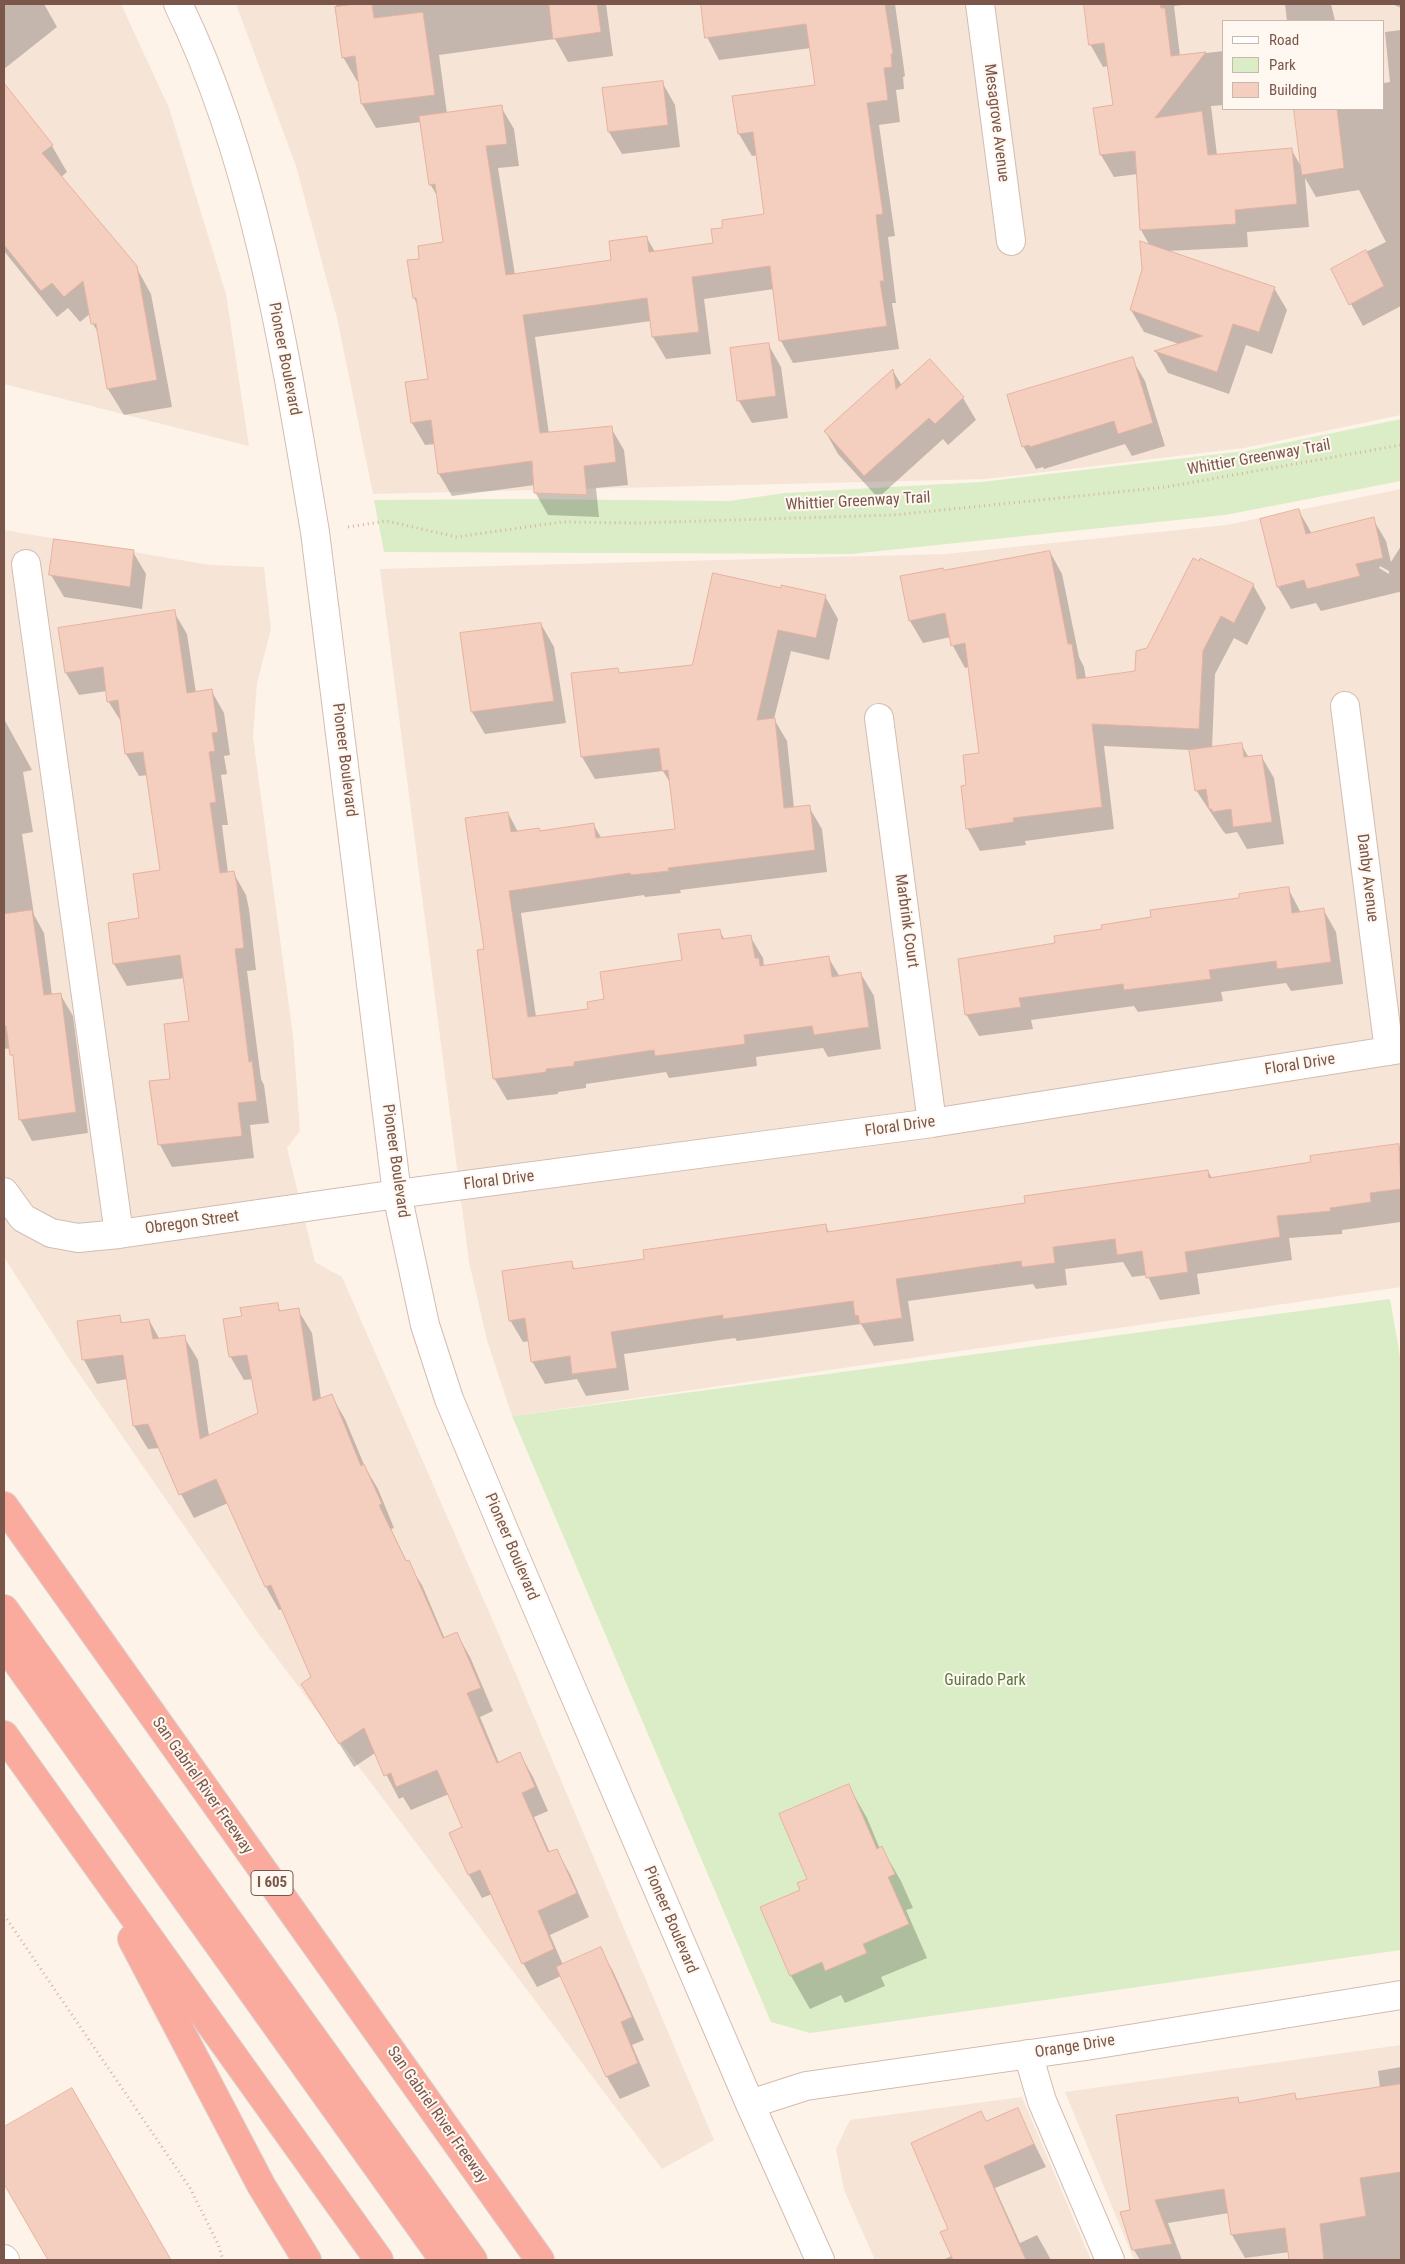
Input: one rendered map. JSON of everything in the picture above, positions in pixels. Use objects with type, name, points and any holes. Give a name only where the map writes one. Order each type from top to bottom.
[{"type":"highway","name":"San Gabriel River Freeway","points":[[4,1506],[540,2260]]},
{"type":"highway","points":[[4,1610],[473,2260]]},
{"type":"highway","points":[[4,1644],[444,2260]]},
{"type":"highway","points":[[4,1735],[379,2260]]},
{"type":"highway","points":[[84,1847],[261,2185],[307,2260]]},
{"type":"street","name":"Pioneer Boulevard","points":[[178,4],[216,90],[242,174],[275,310],[316,532],[397,1194],[425,1325],[449,1399],[613,1787],[750,2104],[820,2260]]},
{"type":"street","name":"Mesagrove Avenue","points":[[980,4],[1011,241]]},
{"type":"street","points":[[26,564],[119,1234]]},
{"type":"street","name":"Danby Avenue","points":[[1345,706],[1395,1050]]},
{"type":"street","name":"Marbrink Court","points":[[879,718],[932,1123]]},
{"type":"street","name":"Floral Drive","points":[[397,1194],[932,1123],[1395,1050]]},
{"type":"street","name":"Obregon Street","points":[[4,1192],[23,1218],[51,1233],[78,1238],[119,1234],[397,1194]]},
{"type":"street","name":"Orange Drive","points":[[750,2104],[806,2086],[1028,2054],[1401,1995]]},
{"type":"street","points":[[1028,2054],[1042,2101],[1110,2260]]},
{"type":"path","name":"Whittier Greenway Trail","points":[[316,532],[388,521],[456,537],[562,522],[637,523],[894,515],[1166,487],[1401,446]]},
{"type":"path","points":[[4,1915],[190,2188],[218,2244],[223,2260]]},
{"type":"shaded area","points":[[4,4],[121,4],[169,108],[226,294],[249,446],[4,384]]},
{"type":"shaded area","points":[[236,4],[1401,4],[1401,415],[1244,448],[986,479],[373,494],[337,318],[296,166]]},
{"type":"shaded area","points":[[1401,489],[1401,1287],[512,1416],[487,1340],[469,1262],[380,569],[946,554],[1226,525]]},
{"type":"shaded area","points":[[4,530],[210,565],[264,567],[271,629],[257,683],[253,737],[293,1036],[300,1131],[287,1148],[315,1262],[342,1277],[503,1644],[714,2140],[662,2169],[258,1633],[69,1359],[4,1257]]},
{"type":"shaded area","points":[[1401,2045],[1401,2260],[1134,2260],[1065,2092]]},
{"type":"shaded area","points":[[1022,2097],[1091,2260],[875,2260],[844,2190],[836,2149],[850,2120]]},
{"type":"green space","points":[[1401,419],[1401,481],[1225,515],[851,554],[384,552],[374,500],[730,501],[785,493],[981,482],[1245,451]]},
{"type":"green space","name":"Guirado Park","points":[[1390,1299],[1401,1362],[1401,1950],[810,2033],[771,2022],[512,1416]]},
{"type":"building","points":[[372,4],[374,18],[423,12],[435,95],[361,104],[355,56],[342,58],[335,7]]},
{"type":"building","points":[[549,4],[597,4],[601,32],[553,39]]},
{"type":"building","points":[[701,4],[885,4],[893,54],[891,54],[892,67],[884,68],[888,100],[867,103],[883,214],[876,215],[884,281],[880,281],[887,326],[779,341],[770,266],[692,277],[699,332],[652,337],[647,298],[523,315],[540,433],[612,426],[616,462],[584,466],[587,495],[534,493],[532,461],[438,474],[431,420],[411,423],[405,382],[428,379],[416,298],[413,298],[407,260],[419,259],[418,246],[443,242],[435,184],[429,185],[419,116],[502,105],[507,144],[486,146],[506,275],[611,260],[609,241],[647,236],[649,252],[713,243],[711,229],[722,228],[722,220],[764,214],[753,132],[738,134],[732,96],[815,85],[806,24],[705,38]]},
{"type":"building","points":[[1084,4],[1160,4],[1161,8],[1165,8],[1171,56],[1206,52],[1155,118],[1202,111],[1208,155],[1292,148],[1297,204],[1235,210],[1236,224],[1140,230],[1135,151],[1100,155],[1093,108],[1113,105],[1104,43],[1089,45]]},
{"type":"building","points":[[663,81],[668,125],[608,132],[602,88]]},
{"type":"building","points":[[4,83],[53,145],[42,153],[137,266],[157,380],[107,389],[96,324],[91,324],[83,281],[64,297],[52,283],[41,291],[4,245]]},
{"type":"building","points":[[1294,110],[1337,110],[1344,168],[1302,175]]},
{"type":"building","points":[[1140,241],[1275,287],[1259,332],[1233,324],[1217,372],[1154,351],[1203,336],[1130,310],[1142,270]]},
{"type":"building","points":[[1366,250],[1384,286],[1349,305],[1331,269]]},
{"type":"building","points":[[769,343],[776,396],[737,401],[730,348]]},
{"type":"building","points":[[1133,357],[1153,423],[1118,434],[1114,421],[1030,447],[1029,445],[1022,447],[1007,395]]},
{"type":"building","points":[[930,359],[964,397],[935,424],[929,418],[864,476],[824,431],[893,369],[896,389]]},
{"type":"building","points":[[1299,509],[1306,534],[1374,517],[1383,558],[1356,564],[1360,576],[1307,589],[1304,580],[1277,587],[1260,519]]},
{"type":"building","points":[[54,539],[134,550],[130,587],[49,575]]},
{"type":"building","points":[[1050,551],[1068,644],[1072,644],[1077,679],[1135,671],[1136,651],[1147,648],[1193,558],[1199,561],[1200,558],[1254,584],[1234,623],[1221,616],[1203,651],[1199,729],[1092,724],[1102,807],[1013,818],[1014,822],[966,829],[961,786],[966,785],[963,755],[979,753],[965,643],[951,646],[945,613],[909,621],[900,576]]},
{"type":"building","points":[[713,573],[781,588],[781,585],[826,595],[816,638],[778,630],[757,720],[775,718],[784,808],[810,805],[815,850],[668,868],[669,871],[631,875],[630,873],[509,891],[528,1017],[588,1009],[587,1002],[604,999],[600,972],[682,960],[678,934],[720,929],[722,939],[751,935],[755,958],[759,958],[760,966],[829,956],[832,977],[861,972],[869,1027],[814,1035],[812,1026],[744,1035],[745,1044],[655,1056],[654,1050],[574,1062],[574,1066],[546,1069],[546,1072],[493,1079],[477,950],[484,949],[465,818],[508,812],[511,832],[539,828],[540,831],[594,823],[596,838],[675,829],[668,770],[662,771],[659,748],[581,757],[571,673],[618,668],[619,673],[692,665]]},
{"type":"building","points":[[175,610],[187,693],[212,689],[218,732],[212,733],[215,751],[209,752],[216,802],[210,803],[220,873],[234,871],[237,885],[244,948],[235,949],[249,1062],[252,1061],[257,1101],[238,1103],[242,1136],[158,1145],[149,1081],[170,1079],[164,1024],[189,1021],[180,955],[113,964],[108,923],[139,918],[133,874],[160,870],[143,752],[125,754],[118,700],[107,702],[103,667],[65,673],[58,628]]},
{"type":"building","points":[[541,623],[554,701],[471,712],[460,633]]},
{"type":"building","points":[[1242,743],[1244,757],[1262,755],[1272,822],[1233,827],[1231,809],[1212,812],[1212,809],[1209,809],[1206,789],[1195,791],[1189,750]]},
{"type":"building","points":[[1289,887],[1292,913],[1324,908],[1331,962],[1277,969],[1276,961],[1209,970],[1211,979],[1124,990],[1123,984],[1019,998],[1021,1007],[965,1015],[958,959],[1055,943],[1054,936],[1102,929],[1101,925],[1151,917],[1150,910],[1239,898],[1239,894]]},
{"type":"building","points":[[32,910],[44,995],[61,993],[76,1112],[19,1120],[13,1055],[10,1055],[6,1026],[4,1026],[4,914]]},
{"type":"building","points":[[1399,1144],[1401,1189],[1370,1193],[1371,1202],[1330,1208],[1331,1211],[1277,1216],[1280,1237],[1185,1252],[1188,1272],[1146,1278],[1142,1251],[1117,1255],[1115,1239],[1053,1247],[1055,1263],[1022,1267],[1021,1261],[896,1279],[902,1318],[860,1324],[858,1315],[855,1316],[853,1301],[723,1319],[723,1315],[611,1332],[617,1368],[572,1374],[570,1356],[531,1362],[525,1318],[509,1321],[502,1271],[572,1261],[573,1269],[644,1259],[643,1250],[826,1224],[827,1232],[1025,1203],[1024,1196],[1208,1170],[1209,1178],[1311,1162],[1310,1156]]},
{"type":"building","points":[[278,1303],[279,1311],[299,1308],[313,1401],[332,1394],[361,1466],[364,1464],[382,1504],[379,1505],[406,1561],[409,1560],[443,1638],[457,1632],[481,1688],[467,1693],[497,1763],[520,1752],[535,1787],[522,1793],[548,1852],[557,1849],[577,1893],[538,1911],[554,1949],[522,1964],[480,1870],[468,1875],[449,1833],[462,1827],[437,1770],[396,1787],[391,1773],[384,1776],[364,1728],[339,1744],[301,1684],[311,1677],[271,1585],[265,1587],[216,1479],[179,1495],[148,1424],[133,1426],[123,1355],[82,1360],[77,1321],[120,1315],[121,1323],[149,1319],[153,1339],[185,1335],[200,1439],[258,1413],[247,1355],[229,1357],[223,1319],[242,1316],[240,1308]]},
{"type":"building","points":[[849,1784],[877,1849],[882,1846],[895,1874],[888,1877],[909,1924],[863,1944],[867,1953],[825,1971],[822,1962],[790,1976],[760,1907],[800,1890],[797,1883],[807,1879],[779,1814]]},
{"type":"building","points":[[601,1947],[632,2017],[621,2022],[638,2063],[606,2077],[556,1967]]},
{"type":"building","points":[[1401,2084],[1401,2172],[1360,2178],[1366,2216],[1320,2224],[1324,2260],[1289,2260],[1285,2228],[1231,2235],[1224,2189],[1155,2200],[1172,2244],[1132,2250],[1120,2212],[1130,2210],[1116,2115],[1238,2097],[1239,2103],[1295,2093],[1296,2099]]},
{"type":"building","points":[[72,2088],[171,2260],[48,2260],[4,2184],[4,2127]]},
{"type":"building","points":[[1018,2108],[1034,2144],[984,2166],[1026,2260],[953,2260],[940,2232],[948,2229],[911,2143],[981,2111],[986,2121]]}]
